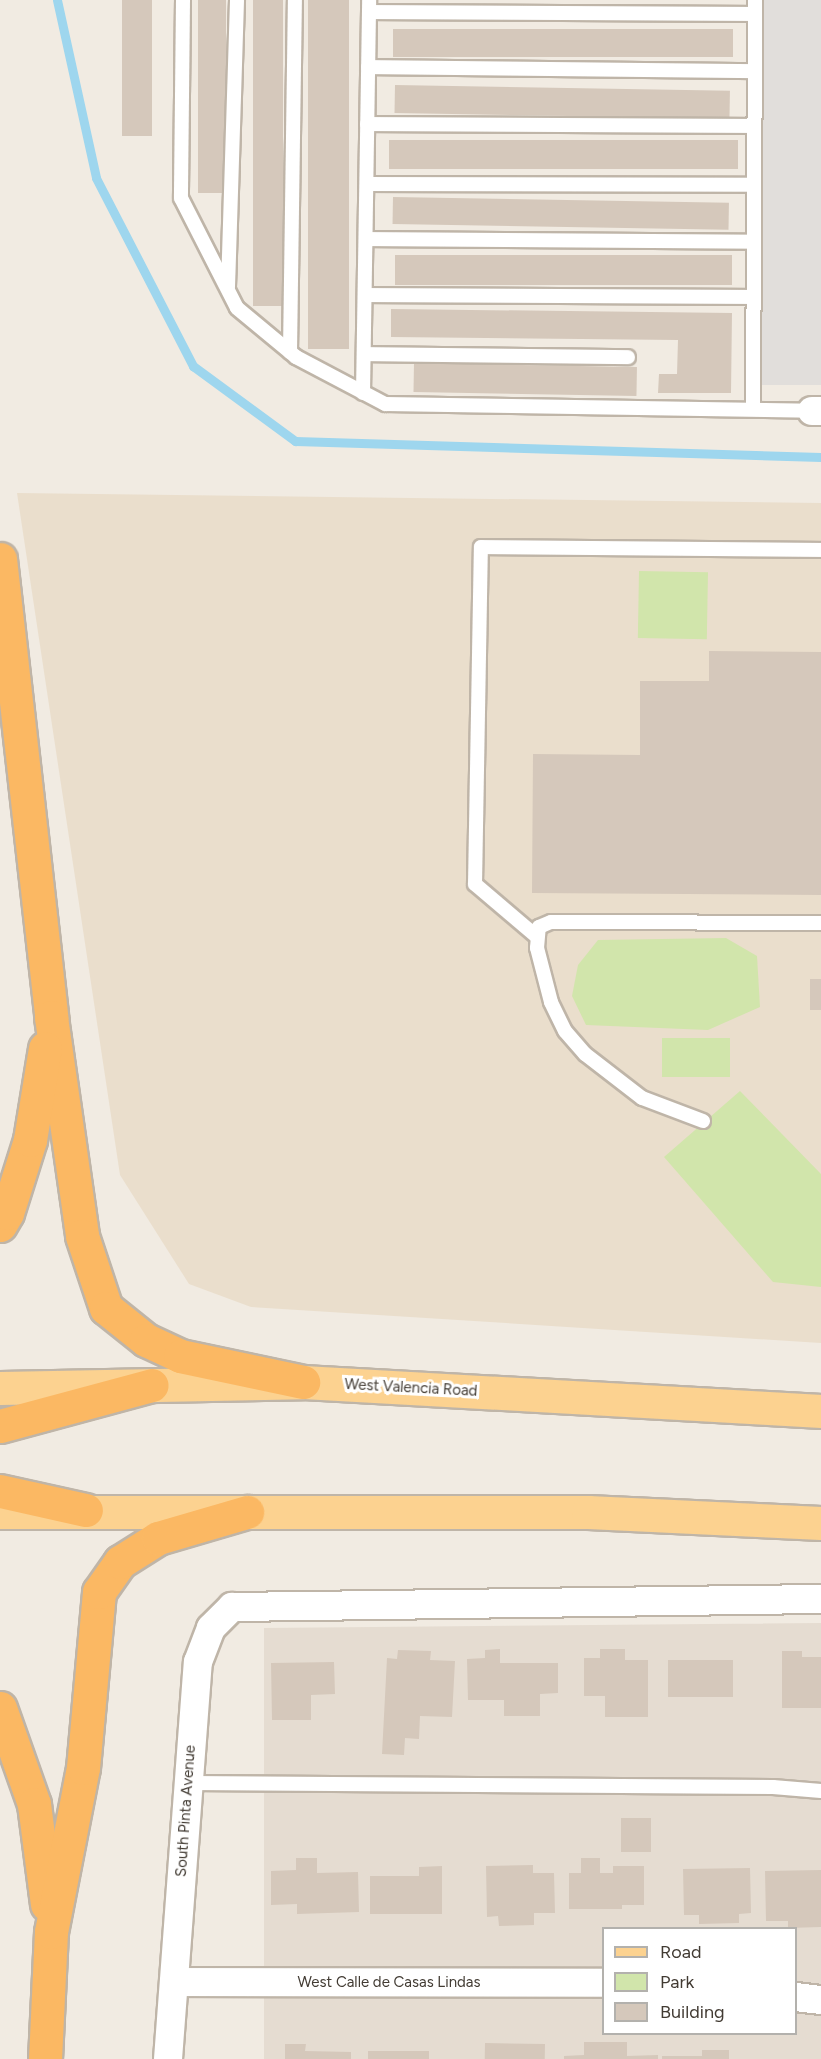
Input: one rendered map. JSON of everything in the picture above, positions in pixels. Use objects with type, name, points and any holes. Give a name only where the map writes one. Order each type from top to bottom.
[{"type":"highway","points":[[0,559],[51,1017],[82,1236],[106,1308],[146,1340],[180,1356],[303,1382]]},
{"type":"highway","points":[[0,1225],[7,1213],[30,1140],[51,1017]]},
{"type":"highway","points":[[0,1426],[152,1385]]},
{"type":"highway","points":[[0,1491],[86,1510]]},
{"type":"highway","points":[[45,2059],[51,1932],[83,1768],[99,1592],[120,1562],[158,1539],[247,1512]]},
{"type":"highway","points":[[0,1708],[34,1804],[51,1932]]},
{"type":"main road","name":"West Valencia Road","points":[[0,1388],[303,1382],[821,1411]]},
{"type":"main road","points":[[0,1512],[86,1510],[588,1512],[821,1523]]},
{"type":"street","name":"South Pinta Avenue","points":[[168,2059],[198,1662],[211,1628],[232,1607],[821,1599]]},
{"type":"street","name":"West Calle de Casas Lindas","points":[[174,1982],[602,1983]]},
{"type":"street","points":[[797,1997],[821,2000]]},
{"type":"lane","points":[[183,0],[181,198],[237,308],[290,352],[385,404],[816,411]]},
{"type":"lane","points":[[228,289],[237,0]]},
{"type":"lane","points":[[290,352],[294,0]]},
{"type":"lane","points":[[363,393],[369,6],[755,7],[753,409]]},
{"type":"lane","points":[[368,67],[755,71]]},
{"type":"lane","points":[[367,124],[754,126]]},
{"type":"lane","points":[[367,184],[754,185]]},
{"type":"lane","points":[[366,239],[754,242]]},
{"type":"lane","points":[[365,296],[754,297]]},
{"type":"lane","points":[[364,354],[628,357]]},
{"type":"lane","points":[[536,936],[475,884],[481,547],[821,549]]},
{"type":"lane","points":[[702,1121],[642,1098],[585,1054],[565,1031],[551,1002],[536,936],[539,927],[551,922],[821,923]]},
{"type":"lane","points":[[189,1783],[773,1787],[821,1791]]},
{"type":"shaded area","points":[[761,0],[821,0],[821,385],[761,385]]},
{"type":"shaded area","points":[[17,493],[821,503],[821,1343],[251,1307],[189,1284],[120,1175]]},
{"type":"shaded area","points":[[821,1623],[821,2059],[264,2059],[264,1628]]},
{"type":"green space","points":[[639,571],[708,572],[707,639],[638,638]]},
{"type":"green space","points":[[726,938],[757,956],[760,1007],[708,1030],[586,1025],[572,996],[578,965],[598,940]]},
{"type":"green space","points":[[662,1038],[730,1038],[730,1077],[662,1077]]},
{"type":"green space","points":[[740,1091],[821,1174],[821,1287],[773,1282],[664,1157]]},
{"type":"building","points":[[122,0],[152,0],[152,136],[122,136]]},
{"type":"building","points":[[198,0],[226,0],[226,193],[198,193]]},
{"type":"building","points":[[253,0],[283,0],[283,306],[253,306]]},
{"type":"building","points":[[308,0],[349,0],[349,349],[308,349]]},
{"type":"building","points":[[393,29],[733,29],[733,57],[393,57]]},
{"type":"building","points":[[395,85],[730,91],[729,119],[395,113]]},
{"type":"building","points":[[389,140],[738,140],[738,169],[389,169]]},
{"type":"building","points":[[393,197],[729,203],[728,230],[393,224]]},
{"type":"building","points":[[395,255],[732,255],[732,285],[395,285]]},
{"type":"building","points":[[391,309],[732,313],[731,393],[658,393],[659,374],[677,374],[678,340],[391,337]]},
{"type":"building","points":[[414,363],[637,367],[636,396],[413,392]]},
{"type":"building","points":[[709,651],[821,652],[821,895],[532,893],[533,754],[640,755],[640,681],[709,681]]},
{"type":"building","points":[[810,979],[821,979],[821,1010],[810,1010]]},
{"type":"building","points":[[500,1649],[500,1663],[558,1663],[558,1693],[540,1694],[540,1716],[504,1716],[504,1700],[468,1700],[467,1659],[485,1658],[485,1650]]},
{"type":"building","points":[[600,1649],[625,1649],[625,1660],[648,1660],[648,1717],[605,1717],[605,1696],[584,1696],[584,1658],[600,1658]]},
{"type":"building","points":[[398,1650],[431,1651],[430,1660],[455,1661],[452,1717],[420,1716],[419,1739],[405,1738],[404,1755],[382,1754],[387,1658],[397,1659]]},
{"type":"building","points":[[782,1651],[802,1651],[802,1657],[821,1657],[821,1708],[782,1708]]},
{"type":"building","points":[[668,1660],[733,1660],[733,1697],[668,1697]]},
{"type":"building","points":[[334,1662],[335,1694],[311,1695],[311,1720],[272,1720],[271,1663]]},
{"type":"building","points":[[621,1818],[651,1818],[651,1852],[621,1852]]},
{"type":"building","points":[[296,1858],[317,1858],[317,1873],[358,1872],[359,1912],[297,1914],[297,1904],[271,1905],[271,1871],[296,1870]]},
{"type":"building","points":[[581,1858],[600,1858],[600,1873],[613,1873],[613,1866],[644,1866],[644,1905],[622,1905],[622,1909],[569,1909],[569,1873],[581,1873]]},
{"type":"building","points":[[533,1865],[533,1873],[554,1873],[555,1913],[534,1913],[534,1925],[499,1926],[498,1916],[487,1917],[486,1866]]},
{"type":"building","points":[[442,1866],[442,1914],[370,1914],[370,1876],[419,1876],[419,1867]]},
{"type":"building","points":[[750,1868],[751,1913],[739,1914],[739,1923],[699,1924],[699,1915],[684,1915],[683,1869]]},
{"type":"building","points":[[821,1870],[821,1927],[788,1927],[788,1921],[766,1921],[765,1871]]},
{"type":"building","points":[[584,2042],[627,2042],[627,2056],[658,2055],[658,2059],[564,2059],[564,2056],[584,2055]]},
{"type":"building","points":[[485,2043],[545,2044],[545,2059],[485,2059]]},
{"type":"building","points":[[285,2044],[306,2044],[305,2051],[351,2052],[351,2059],[285,2059]]},
{"type":"building","points":[[702,2050],[729,2050],[729,2059],[662,2059],[662,2056],[702,2056]]},
{"type":"building","points":[[368,2051],[429,2051],[429,2059],[368,2059]]},
{"type":"waterway","points":[[57,0],[96,178],[193,366],[295,441],[821,457]]}]
